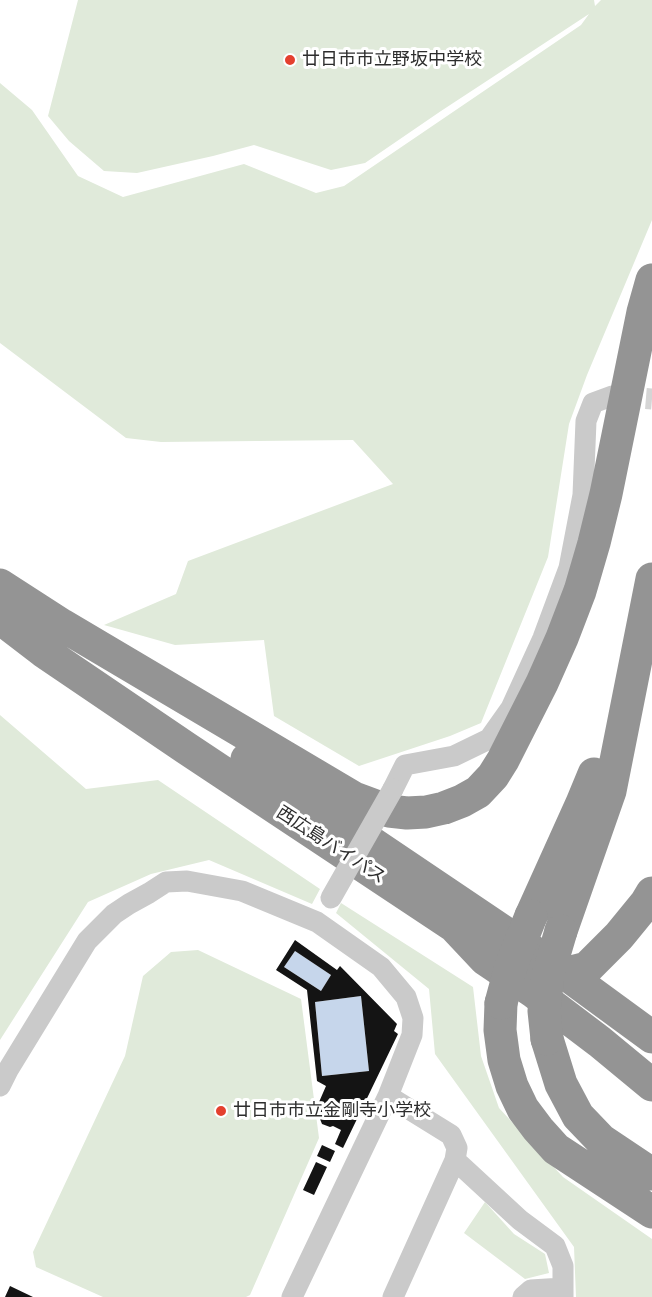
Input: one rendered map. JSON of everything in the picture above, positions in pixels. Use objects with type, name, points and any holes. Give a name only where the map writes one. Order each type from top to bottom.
[{"type":"highway","points":[[0,585],[62,625],[354,798],[391,800],[407,813],[426,812],[462,801],[478,792],[493,776],[513,741],[562,638],[580,591],[606,494],[652,280]]},
{"type":"highway","points":[[652,579],[610,791],[561,931],[548,975],[544,1011],[547,1039],[561,1084],[578,1116],[601,1140],[652,1174]]},
{"type":"highway","name":"西広島バイパス","points":[[0,585],[54,628],[552,977],[652,1037]]},
{"type":"highway","name":"西広島バイパス","points":[[0,618],[43,651],[454,926],[485,959],[534,992],[652,1085]]},
{"type":"highway","points":[[639,642],[620,707],[587,792],[511,966],[501,1003],[500,1030],[504,1060],[512,1086],[523,1109],[538,1129],[556,1149],[652,1212]]},
{"type":"highway","points":[[552,977],[587,968],[619,936],[652,894]]},
{"type":"highway","points":[[454,926],[552,977],[652,1066]]},
{"type":"street","points":[[317,922],[391,800],[405,765],[454,756],[489,739],[511,708],[543,638],[569,568],[583,495],[586,421],[593,403],[612,396]]},
{"type":"street","points":[[0,1086],[87,941],[114,914],[166,882],[187,881],[242,891],[317,922],[381,967],[406,997],[413,1018],[412,1035],[388,1096],[292,1297]]},
{"type":"street","points":[[388,1096],[451,1136],[456,1148],[455,1160],[393,1297]]},
{"type":"street","points":[[455,1160],[520,1220],[555,1246],[562,1266],[563,1292],[531,1290],[523,1297]]},
{"type":"green space","points":[[78,0],[594,0],[595,6],[601,0],[652,0],[652,220],[569,424],[548,557],[481,723],[450,736],[359,766],[274,716],[264,640],[175,645],[104,625],[176,594],[188,561],[393,484],[353,440],[161,442],[126,438],[0,343],[0,83],[32,110],[78,176],[123,197],[244,164],[316,193],[344,186],[581,25],[589,14],[365,163],[331,170],[254,145],[137,173],[104,171],[69,141],[48,116]]},
{"type":"green space","points":[[0,715],[86,789],[158,780],[320,889],[312,904],[209,860],[151,874],[88,902],[0,1040]]},
{"type":"green space","points":[[341,903],[473,987],[481,1056],[499,1108],[563,1177],[652,1239],[652,1297],[576,1297],[574,1247],[435,1054],[429,989],[336,913]]},
{"type":"green space","name":"廿日市市立金剛寺小学校","points":[[198,950],[301,999],[319,1138],[250,1295],[246,1297],[103,1297],[36,1267],[33,1252],[125,1056],[143,976],[171,952]]},
{"type":"green space","points":[[485,1202],[514,1234],[545,1254],[549,1273],[525,1279],[464,1233]]},
{"type":"water","points":[[295,951],[331,975],[321,991],[284,967]]},
{"type":"water","points":[[361,996],[369,1071],[322,1076],[315,1002]]},
{"type":"building","points":[[295,940],[337,970],[340,966],[397,1024],[394,1031],[398,1034],[343,1148],[335,1144],[341,1130],[322,1124],[316,1109],[326,1086],[317,1081],[307,990],[276,970]],"holes":[[[295,951],[331,975],[321,991],[284,967]],[[361,996],[369,1071],[322,1076],[315,1002]]]},
{"type":"building","points":[[322,1145],[335,1151],[330,1162],[317,1156]]},
{"type":"building","points":[[316,1162],[327,1167],[314,1195],[303,1190]]},
{"type":"building","points":[[10,1286],[33,1297],[5,1297]]},
{"type":"tunnel","points":[[615,396],[652,399]]},
{"type":"place","name":"廿日市市立野坂中学校","points":[[290,60]]},
{"type":"place","name":"廿日市市立金剛寺小学校","points":[[221,1111]]}]
